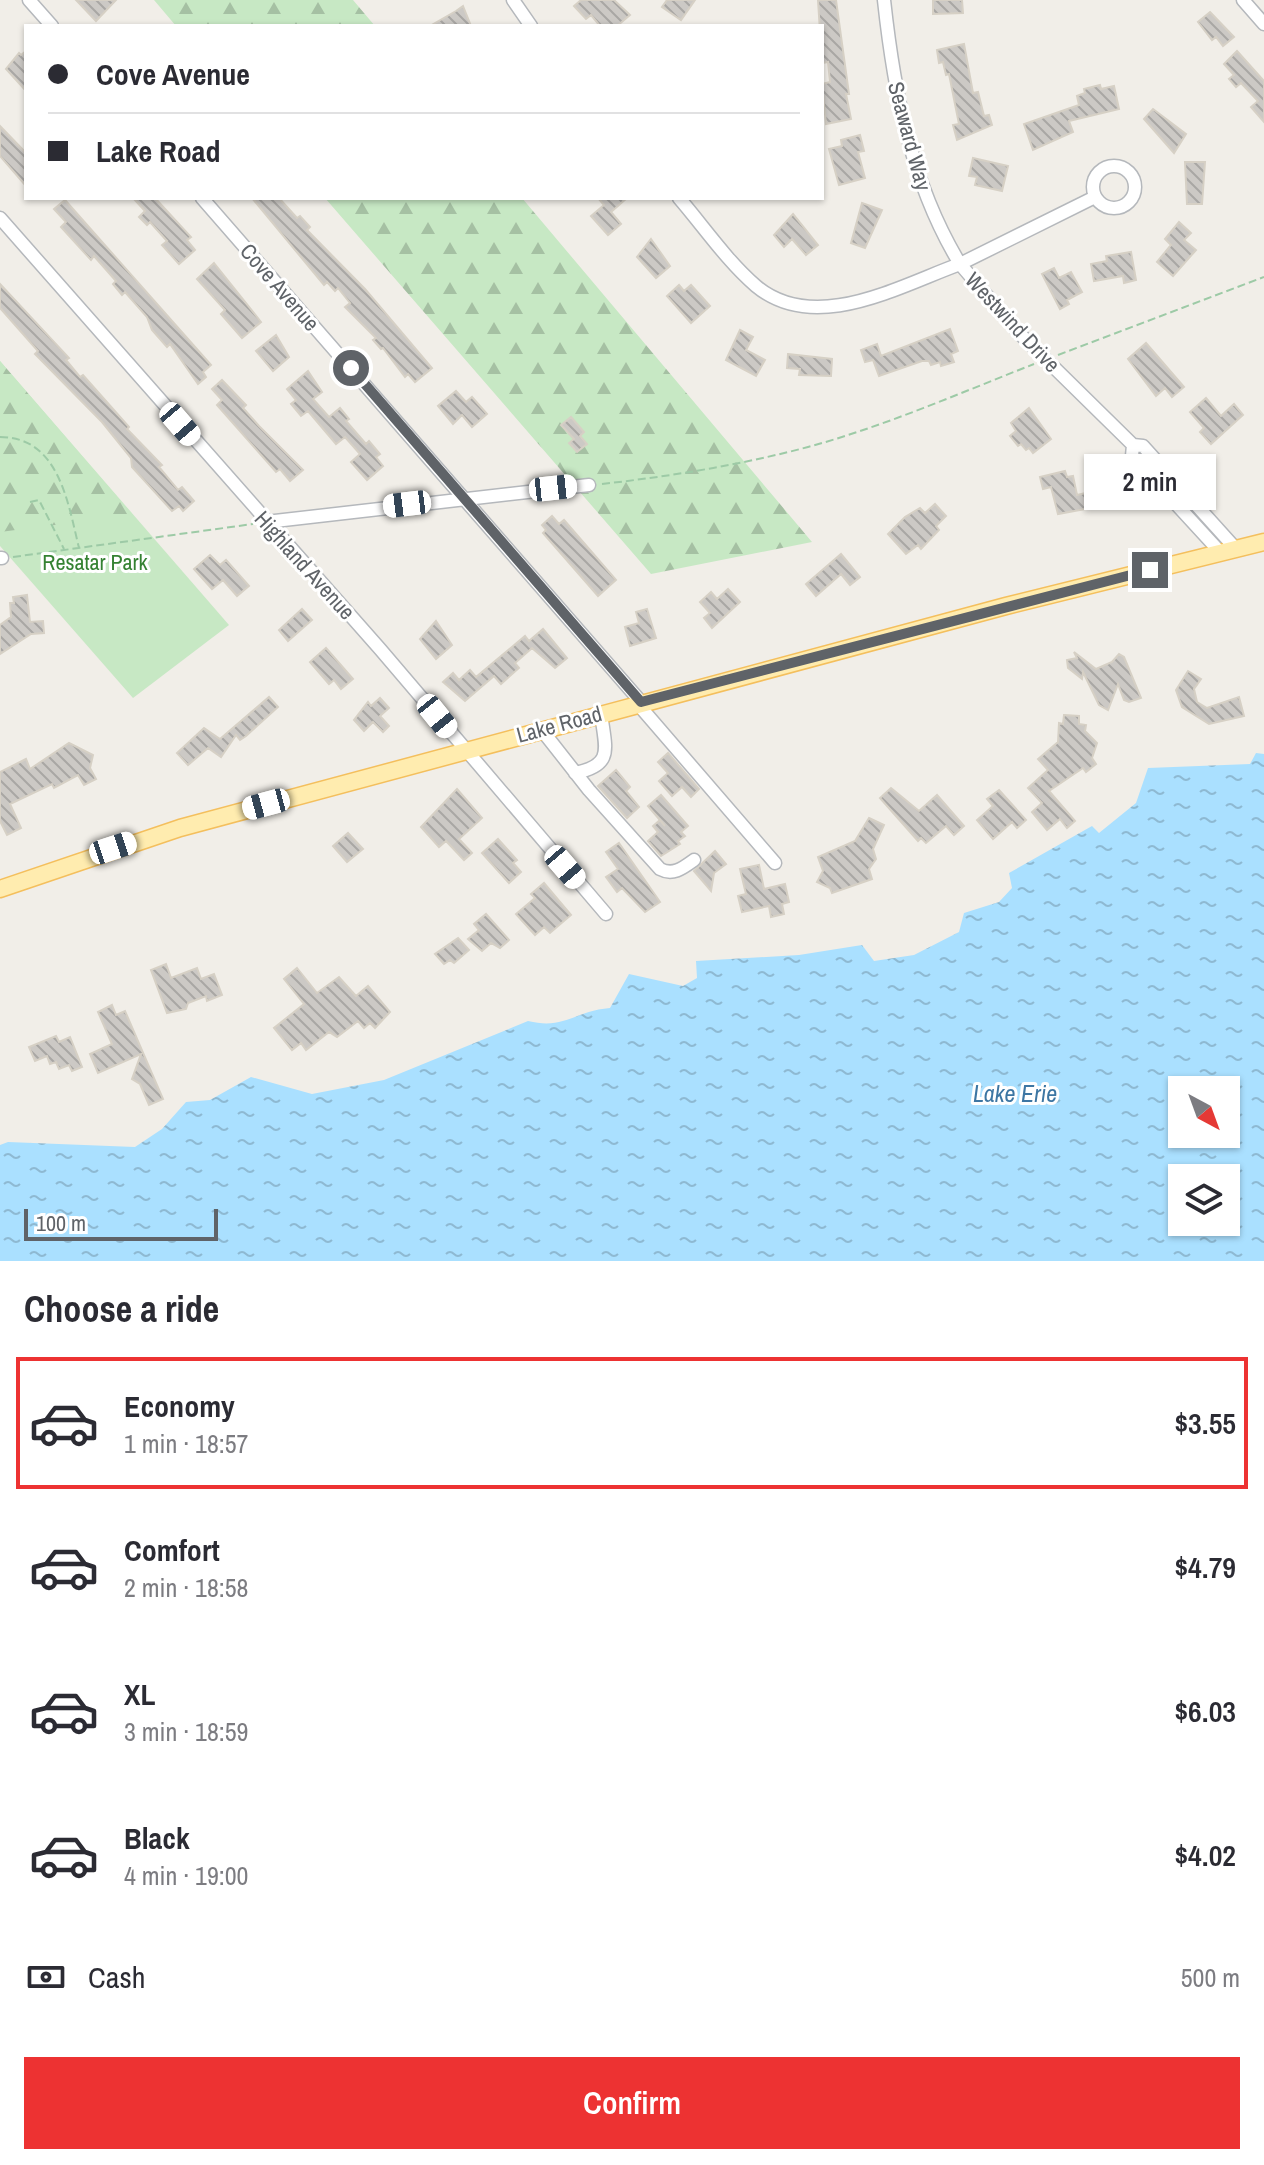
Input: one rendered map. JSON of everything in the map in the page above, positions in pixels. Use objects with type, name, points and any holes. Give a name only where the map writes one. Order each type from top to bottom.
[{"type":"main road","name":"Lake Road","points":[[0,889],[153,836],[464,750],[1264,542]]},
{"type":"street","points":[[29,0],[50,24]]},
{"type":"street","points":[[513,0],[530,24]]},
{"type":"street","name":"Seaward Way","points":[[884,0],[893,73],[910,148],[921,184],[960,264]]},
{"type":"street","points":[[1243,0],[1264,24]]},
{"type":"street","points":[[960,264],[1095,197]]},
{"type":"street","name":"Cove Avenue","points":[[204,200],[766,847],[775,863]]},
{"type":"street","name":"Westwind Drive","points":[[681,200],[757,286],[798,306],[846,305],[960,264],[1045,360],[1133,445],[1132,456],[1228,551]]},
{"type":"street","name":"Highland Avenue","points":[[0,218],[388,658],[606,914]]},
{"type":"street","points":[[266,522],[589,485]]},
{"type":"street","points":[[575,773],[596,769],[603,762],[606,748],[601,713]]},
{"type":"street","points":[[541,729],[575,773],[660,869],[679,871],[694,860]]},
{"type":"path","points":[[589,485],[676,475],[811,446],[910,413],[1264,277]]},
{"type":"path","points":[[0,437],[30,443],[62,479],[79,548]]},
{"type":"path","points":[[30,502],[39,500],[65,550]]},
{"type":"path","points":[[1,558],[266,522]]},
{"type":"green space","points":[[154,0],[353,0],[373,24],[174,24]]},
{"type":"green space","points":[[327,200],[524,200],[812,542],[651,574]]},
{"type":"green space","name":"Resatar Park","points":[[0,361],[229,625],[133,698],[0,546]]},
{"type":"green space","points":[[0,361],[133,515],[0,532]]},
{"type":"water","name":"Lake Erie","points":[[1256,753],[1264,754],[1264,1261],[0,1261],[0,1145],[8,1142],[135,1147],[162,1129],[186,1102],[210,1100],[251,1077],[312,1094],[384,1080],[528,1021],[561,1022],[610,1008],[629,974],[683,986],[697,978],[696,961],[799,955],[862,945],[874,961],[914,955],[959,932],[964,913],[999,902],[1012,888],[1009,873],[1092,826],[1099,833],[1136,803],[1148,768],[1250,764]]},
{"type":"building","points":[[76,0],[116,0],[96,21]]},
{"type":"building","points":[[581,0],[614,0],[630,15],[619,24],[598,24],[591,15],[586,19],[574,6]]},
{"type":"building","points":[[667,0],[695,0],[681,20],[662,7]]},
{"type":"building","points":[[818,0],[836,0],[851,119],[826,124],[824,84],[830,82],[828,62],[824,63],[824,24],[820,24]]},
{"type":"building","points":[[933,0],[962,0],[963,13],[933,14]]},
{"type":"building","points":[[463,6],[470,24],[433,24]]},
{"type":"building","points":[[1210,12],[1234,37],[1223,46],[1216,37],[1212,40],[1198,22]]},
{"type":"building","points":[[964,44],[973,93],[978,92],[984,116],[989,115],[992,125],[957,140],[953,125],[959,124],[949,74],[946,75],[943,62],[939,63],[937,50]]},
{"type":"building","points":[[1237,51],[1264,81],[1264,122],[1251,107],[1258,101],[1241,83],[1236,87],[1229,79],[1234,75],[1224,64]]},
{"type":"building","points":[[19,53],[24,53],[24,89],[6,69]]},
{"type":"building","points":[[1100,85],[1101,89],[1114,86],[1119,109],[1069,121],[1073,132],[1033,150],[1024,124],[1079,105],[1077,96],[1085,93],[1084,89]]},
{"type":"building","points":[[1153,109],[1186,134],[1174,153],[1144,119]]},
{"type":"building","points":[[0,126],[24,151],[24,184],[0,156]]},
{"type":"building","points":[[860,135],[864,151],[858,152],[865,178],[839,185],[829,149],[842,146],[841,140]]},
{"type":"building","points":[[973,158],[1008,166],[1002,191],[975,185],[977,177],[969,176]]},
{"type":"building","points":[[1185,162],[1205,162],[1202,204],[1187,204]]},
{"type":"building","points":[[65,200],[211,365],[203,372],[206,377],[198,384],[170,344],[167,347],[152,330],[147,317],[125,292],[122,295],[113,284],[116,281],[94,256],[91,260],[61,227],[66,222],[54,209]]},
{"type":"building","points":[[135,200],[157,200],[191,237],[187,240],[195,250],[179,264],[162,245],[167,241],[150,222],[147,225],[139,217],[145,211]]},
{"type":"building","points":[[254,200],[281,200],[297,218],[300,216],[310,227],[307,230],[365,289],[432,368],[415,382],[408,374],[405,377],[373,340],[376,338],[345,307],[350,303],[338,288],[335,291],[327,282],[324,285]]},
{"type":"building","points":[[600,200],[625,200],[611,212],[621,224],[608,235],[591,216],[604,205]]},
{"type":"building","points":[[862,203],[882,210],[865,248],[851,243]]},
{"type":"building","points":[[793,214],[818,245],[806,255],[792,239],[784,247],[774,235]]},
{"type":"building","points":[[1179,222],[1191,233],[1184,240],[1196,250],[1173,276],[1157,262],[1171,245],[1165,239]]},
{"type":"building","points":[[651,239],[670,266],[656,278],[637,257]]},
{"type":"building","points":[[1131,252],[1136,280],[1124,283],[1123,276],[1094,281],[1091,264],[1107,261],[1106,256]]},
{"type":"building","points":[[214,263],[261,322],[242,338],[221,314],[225,310],[197,279]]},
{"type":"building","points":[[1054,268],[1059,278],[1071,272],[1082,292],[1067,300],[1069,304],[1060,309],[1042,274]]},
{"type":"building","points":[[0,284],[69,358],[66,360],[80,377],[83,375],[129,427],[127,429],[162,465],[159,467],[178,490],[182,487],[194,501],[183,511],[179,506],[172,511],[132,467],[131,458],[102,422],[35,354],[38,351],[0,308]]},
{"type":"building","points":[[679,285],[684,291],[691,285],[710,306],[691,323],[667,296]]},
{"type":"building","points":[[950,329],[958,351],[951,354],[954,362],[941,366],[940,362],[931,365],[929,361],[922,361],[879,376],[873,360],[865,362],[861,350],[877,344],[881,356]]},
{"type":"building","points":[[740,330],[753,337],[746,350],[765,360],[756,376],[726,360]]},
{"type":"building","points":[[276,335],[289,357],[273,371],[256,351]]},
{"type":"building","points":[[1146,343],[1184,387],[1172,397],[1165,388],[1156,396],[1128,359]]},
{"type":"building","points":[[788,354],[832,359],[831,376],[799,375],[800,369],[787,368]]},
{"type":"building","points":[[308,371],[322,392],[313,399],[329,417],[340,408],[349,419],[346,421],[366,444],[369,441],[380,454],[376,457],[383,466],[367,480],[351,462],[360,454],[345,437],[336,444],[308,411],[301,416],[291,404],[296,400],[287,389]]},
{"type":"building","points":[[222,380],[246,405],[243,408],[259,426],[303,470],[290,481],[280,469],[276,472],[217,405],[222,400],[212,389]]},
{"type":"building","points":[[456,391],[466,402],[472,397],[487,414],[472,427],[462,415],[453,424],[438,406]]},
{"type":"building","points":[[1206,398],[1221,416],[1234,404],[1243,415],[1211,444],[1200,432],[1204,428],[1190,412]]},
{"type":"building","points":[[1029,408],[1051,439],[1033,453],[1021,444],[1018,446],[1010,436],[1016,431],[1011,423]]},
{"type":"building","points":[[571,417],[584,432],[580,436],[587,444],[577,452],[569,443],[574,439],[561,425]]},
{"type":"building","points":[[1065,471],[1067,477],[1073,476],[1077,495],[1103,489],[1107,505],[1058,514],[1051,487],[1043,489],[1040,477]]},
{"type":"building","points":[[935,504],[946,516],[936,526],[939,530],[921,549],[918,545],[906,554],[888,534],[905,517],[920,508],[925,513]]},
{"type":"building","points":[[552,516],[559,524],[564,520],[616,580],[598,596],[543,533],[546,530],[542,525]]},
{"type":"building","points":[[841,554],[860,577],[850,585],[841,574],[816,596],[806,584]]},
{"type":"building","points":[[210,555],[220,565],[226,560],[249,586],[237,596],[223,580],[212,589],[194,569]]},
{"type":"building","points":[[728,589],[740,602],[712,628],[704,618],[710,613],[700,602],[711,592],[717,599]]},
{"type":"building","points":[[27,595],[30,622],[43,621],[44,633],[31,634],[0,654],[0,625],[11,617],[10,603],[14,603],[13,597]]},
{"type":"building","points":[[302,609],[312,620],[288,641],[279,630]]},
{"type":"building","points":[[647,609],[656,638],[630,646],[625,627],[639,623],[636,612]]},
{"type":"building","points":[[436,621],[452,645],[436,659],[420,639]]},
{"type":"building","points":[[543,629],[567,658],[555,668],[532,648],[515,663],[519,668],[501,684],[494,676],[465,701],[443,682],[453,673],[459,680],[470,670],[476,677],[525,636],[529,641]]},
{"type":"building","points":[[326,648],[353,679],[341,689],[334,680],[329,684],[310,662]]},
{"type":"building","points":[[1074,652],[1096,669],[1112,662],[1119,654],[1124,657],[1141,698],[1129,702],[1124,700],[1118,684],[1108,710],[1099,705],[1083,672],[1082,679],[1068,668],[1067,660],[1077,658]]},
{"type":"building","points":[[1188,671],[1201,679],[1194,689],[1197,702],[1207,708],[1239,697],[1244,716],[1209,724],[1182,707],[1176,690]]},
{"type":"building","points":[[269,697],[278,707],[240,740],[236,735],[221,757],[208,748],[188,765],[177,753],[204,728],[220,739]]},
{"type":"building","points":[[380,698],[389,708],[380,716],[389,726],[383,732],[373,722],[364,731],[354,720],[368,702],[371,706]]},
{"type":"building","points":[[1064,715],[1079,716],[1079,724],[1086,725],[1085,731],[1097,743],[1092,758],[1096,764],[1086,772],[1083,768],[1049,791],[1075,821],[1067,828],[1060,819],[1047,830],[1032,812],[1042,803],[1028,788],[1048,770],[1038,759],[1058,742],[1059,723],[1063,724]]},
{"type":"building","points":[[69,743],[93,755],[90,768],[96,779],[84,785],[78,775],[54,788],[52,784],[10,804],[21,828],[7,835],[0,821],[0,772],[26,759],[30,769]]},
{"type":"building","points":[[668,753],[699,789],[691,797],[682,787],[672,796],[659,781],[668,773],[658,762]]},
{"type":"building","points":[[616,770],[630,787],[626,791],[639,807],[627,818],[598,786]]},
{"type":"building","points":[[891,788],[919,811],[937,795],[964,826],[954,835],[946,826],[926,843],[921,838],[918,841],[880,798]]},
{"type":"building","points":[[457,789],[482,818],[459,839],[472,853],[464,860],[446,841],[439,847],[421,827]]},
{"type":"building","points":[[999,790],[1026,820],[1017,828],[1012,822],[993,839],[977,820],[993,806],[987,799]]},
{"type":"building","points":[[661,795],[688,826],[681,832],[685,836],[678,841],[680,844],[661,856],[648,841],[658,832],[653,826],[660,820],[648,806]]},
{"type":"building","points":[[869,818],[884,825],[873,849],[876,859],[869,869],[872,879],[832,893],[830,888],[817,882],[823,871],[818,857],[855,841]]},
{"type":"building","points":[[348,833],[363,849],[347,862],[333,846]]},
{"type":"building","points":[[498,839],[517,860],[513,863],[521,872],[509,883],[482,853]]},
{"type":"building","points":[[619,843],[660,902],[645,912],[622,888],[617,892],[606,877],[618,869],[606,852]]},
{"type":"building","points":[[715,851],[726,864],[714,873],[711,891],[694,871]]},
{"type":"building","points":[[759,865],[764,889],[785,884],[789,902],[782,904],[784,914],[771,917],[769,906],[742,912],[738,896],[746,894],[740,869]]},
{"type":"building","points":[[544,883],[571,915],[550,933],[544,927],[535,935],[516,914],[535,898],[531,894]]},
{"type":"building","points":[[486,914],[509,940],[500,948],[491,943],[482,951],[468,939],[479,930],[474,924]]},
{"type":"building","points":[[458,938],[469,950],[454,963],[450,960],[444,964],[435,954]]},
{"type":"building","points":[[166,964],[171,978],[197,968],[201,979],[214,974],[222,995],[207,1001],[206,996],[188,1003],[186,1009],[167,1013],[151,970]]},
{"type":"building","points":[[297,968],[317,993],[339,977],[356,996],[368,986],[390,1012],[375,1028],[370,1023],[364,1028],[358,1021],[337,1037],[329,1032],[306,1050],[301,1043],[292,1050],[274,1028],[304,1004],[284,979]]},
{"type":"building","points":[[112,1005],[116,1015],[125,1011],[163,1099],[149,1105],[140,1084],[132,1079],[141,1054],[98,1073],[90,1054],[112,1044],[98,1012]]},
{"type":"building","points":[[56,1036],[59,1042],[70,1037],[82,1067],[72,1071],[69,1065],[59,1069],[56,1062],[50,1064],[47,1056],[35,1061],[29,1047]]},
{"type":"route","points":[[351,368],[641,702],[1150,570]]}]
